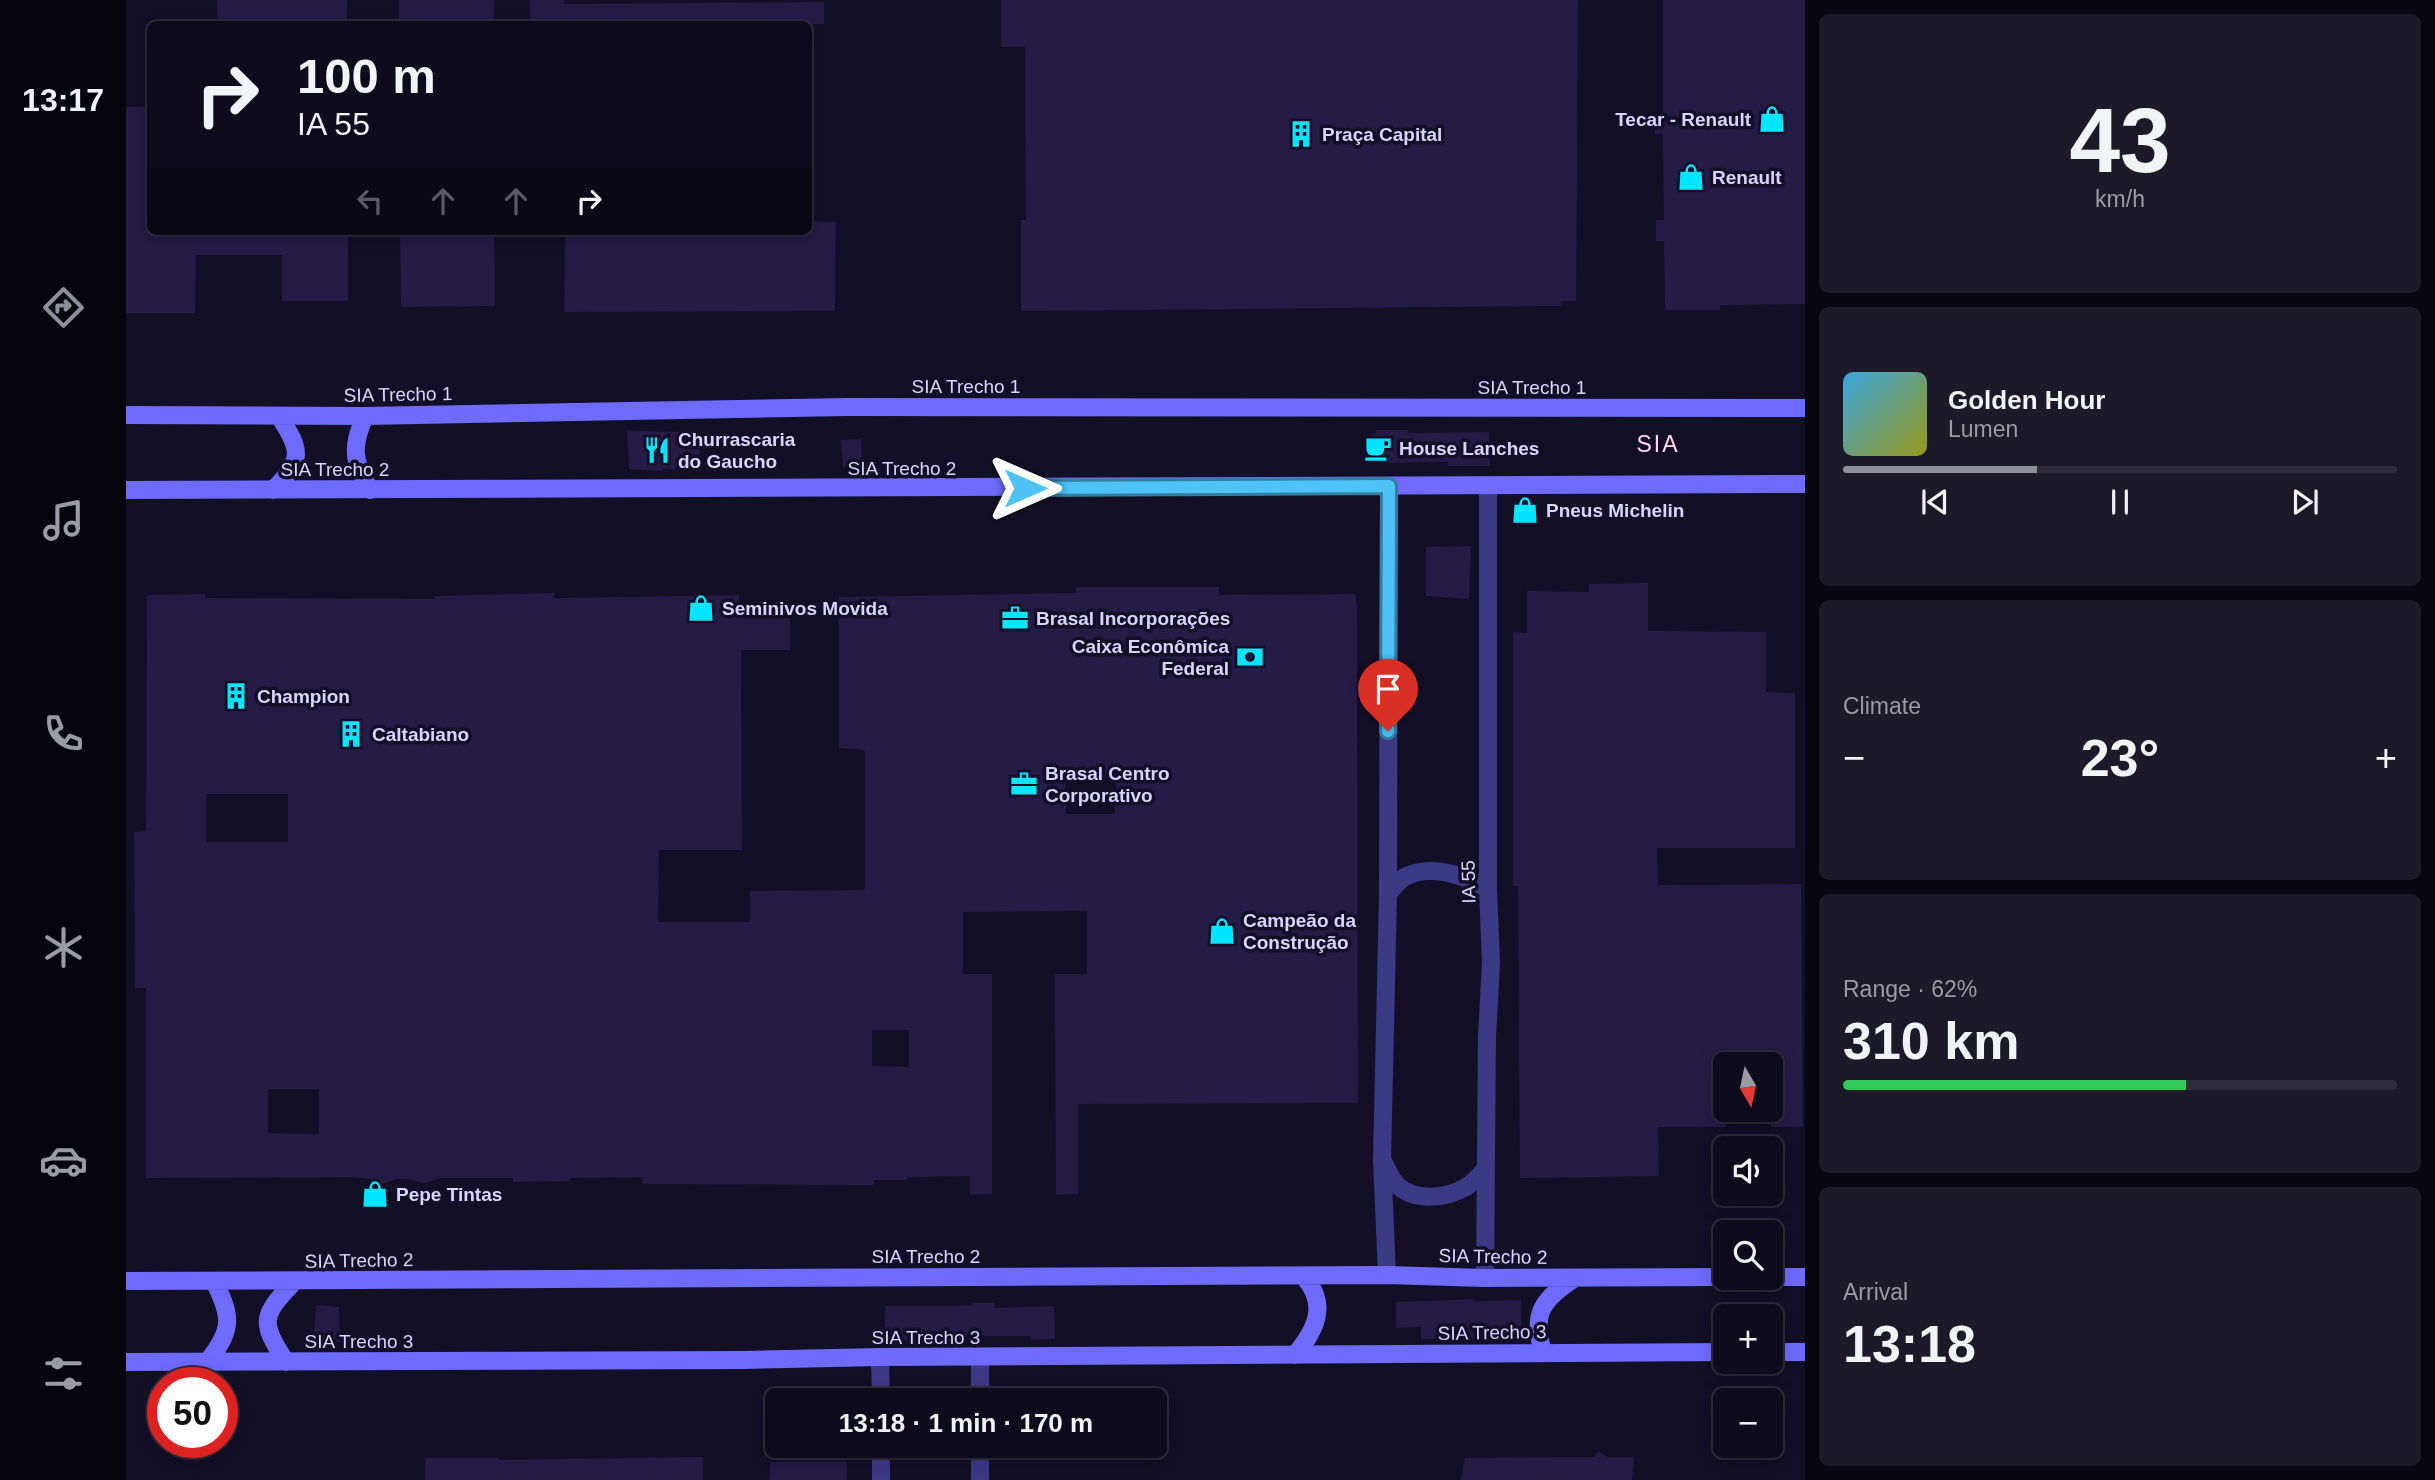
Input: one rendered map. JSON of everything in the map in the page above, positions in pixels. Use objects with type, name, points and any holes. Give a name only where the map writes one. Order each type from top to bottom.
[{"type":"main road","name":"SIA Trecho 1","points":[[126,415],[365,416],[848,407],[1805,408]]},
{"type":"main road","points":[[273,490],[292,470],[297,453],[293,438],[279,416]]},
{"type":"main road","points":[[365,416],[356,435],[354,452],[359,470],[370,490]]},
{"type":"main road","name":"SIA Trecho 2","points":[[126,490],[1805,484]]},
{"type":"main road","name":"SIA Trecho 2","points":[[126,1281],[1387,1275],[1485,1278],[1713,1277]]},
{"type":"main road","points":[[1295,1355],[1306,1342],[1318,1313],[1317,1296],[1303,1276]]},
{"type":"main road","points":[[1783,1277],[1805,1277]]},
{"type":"main road","points":[[1544,1352],[1539,1337],[1538,1318],[1545,1301],[1575,1278]]},
{"type":"main road","points":[[208,1362],[224,1340],[228,1322],[225,1303],[214,1280]]},
{"type":"main road","points":[[286,1362],[271,1339],[266,1321],[273,1303],[294,1282]]},
{"type":"main road","name":"SIA Trecho 3","points":[[126,1362],[1713,1352]]},
{"type":"main road","points":[[1783,1352],[1805,1352]]},
{"type":"street","points":[[1387,1275],[1382,1160],[1388,894],[1389,486]]},
{"type":"street","name":"IA 55","points":[[1485,1278],[1490,963],[1488,486]]},
{"type":"street","points":[[1388,894],[1400,880],[1431,871],[1462,876],[1488,889]]},
{"type":"street","points":[[1382,1160],[1396,1185],[1406,1193],[1419,1196],[1446,1195],[1468,1186],[1486,1168]]},
{"type":"street","points":[[880,1357],[881,1388]]},
{"type":"street","points":[[980,1358],[980,1388]]},
{"type":"street","points":[[881,1480],[882,1458]]},
{"type":"street","points":[[979,1458],[980,1480]]},
{"type":"building","points":[[217,0],[347,0],[347,21],[217,21]]},
{"type":"building","points":[[399,0],[494,0],[494,21],[399,21]]},
{"type":"building","points":[[530,0],[564,0],[564,4],[824,2],[824,24],[812,24],[812,21],[530,21]]},
{"type":"building","name":"Praça Capital","points":[[1001,0],[1578,0],[1576,301],[1561,301],[1561,306],[1021,311],[1021,220],[1026,220],[1025,47],[1001,47]]},
{"type":"building","points":[[1663,0],[1805,0],[1805,304],[1720,305],[1720,310],[1665,310],[1664,241],[1656,241],[1656,220],[1664,220],[1663,134],[1655,134],[1655,113],[1663,113]]},
{"type":"building","points":[[126,107],[147,107],[147,235],[348,235],[348,301],[282,301],[282,255],[196,255],[195,313],[126,313]]},
{"type":"building","points":[[812,221],[836,222],[835,311],[564,312],[565,235],[812,235]]},
{"type":"building","points":[[400,235],[494,235],[495,306],[401,307]]},
{"type":"building","points":[[1376,430],[1408,430],[1408,433],[1489,432],[1490,466],[1448,466],[1448,462],[1369,463],[1369,435],[1376,434]]},
{"type":"building","points":[[627,431],[692,432],[700,438],[699,469],[629,469]]},
{"type":"building","points":[[861,439],[862,466],[843,467],[841,440]]},
{"type":"building","points":[[1471,546],[1469,599],[1426,596],[1426,547]]},
{"type":"building","points":[[1648,583],[1648,631],[1766,632],[1766,692],[1795,693],[1795,848],[1657,848],[1658,885],[1801,884],[1803,1127],[1771,1127],[1771,1122],[1783,1122],[1783,1052],[1713,1052],[1713,1122],[1726,1122],[1726,1127],[1658,1127],[1659,1176],[1520,1178],[1518,886],[1513,886],[1513,632],[1527,633],[1527,591],[1589,592],[1589,584]]},
{"type":"building","points":[[1076,587],[1219,587],[1219,595],[1355,594],[1358,1103],[1078,1104],[1078,1194],[1056,1195],[1055,974],[1087,974],[1087,911],[963,912],[963,974],[992,974],[992,1194],[970,1195],[970,1176],[874,1180],[874,1185],[643,1184],[643,1177],[513,1182],[513,1178],[441,1178],[424,1183],[396,1179],[383,1184],[352,1177],[146,1178],[146,988],[135,988],[134,832],[146,831],[147,595],[205,594],[205,598],[434,599],[434,596],[554,593],[554,598],[739,595],[739,606],[790,606],[790,650],[741,650],[742,850],[659,850],[658,922],[750,922],[750,891],[865,890],[865,750],[839,748],[839,597],[1076,593]],"holes":[[[1065,775],[1117,776],[1115,814],[1066,814]],[[206,794],[288,794],[288,842],[206,842]],[[872,1030],[909,1030],[909,1067],[872,1066]],[[268,1089],[319,1089],[319,1134],[268,1133]]]},
{"type":"building","points":[[1475,1299],[1474,1301],[1521,1300],[1522,1338],[1455,1341],[1421,1339],[1421,1327],[1396,1328],[1396,1302]]},
{"type":"building","points":[[995,1303],[995,1308],[1054,1306],[1055,1339],[1031,1340],[1031,1336],[945,1336],[945,1341],[884,1340],[885,1306],[953,1306]]},
{"type":"building","points":[[316,1305],[339,1307],[340,1342],[314,1341]]},
{"type":"building","points":[[1598,1451],[1608,1457],[1634,1457],[1632,1480],[1461,1480],[1465,1458],[1594,1457]]},
{"type":"building","points":[[703,1457],[703,1480],[425,1480],[425,1458],[499,1460]]},
{"type":"building","points":[[770,1462],[847,1462],[847,1480],[770,1480]]},
{"type":"place","name":"Tecar - Renault","points":[[1772,119]]},
{"type":"place","name":"Praça Capital","points":[[1301,134]]},
{"type":"place","name":"Renault","points":[[1691,177]]},
{"type":"place","name":"House Lanches","points":[[1378,448]]},
{"type":"place","name":"Churrascaria do Gaucho","points":[[657,450]]},
{"type":"place","name":"Pneus Michelin","points":[[1525,510]]},
{"type":"place","name":"Seminivos Movida","points":[[701,608]]},
{"type":"place","name":"Brasal Incorporações","points":[[1015,618]]},
{"type":"place","name":"Caixa Econômica Federal","points":[[1250,657]]},
{"type":"place","name":"Champion","points":[[236,696]]},
{"type":"place","name":"Caltabiano","points":[[351,734]]},
{"type":"place","name":"Brasal Centro Corporativo","points":[[1024,784]]},
{"type":"place","name":"Campeão da Construção","points":[[1222,931]]},
{"type":"place","name":"Pepe Tintas","points":[[375,1194]]},
{"type":"district","name":"SIA","points":[[1658,444]]},
{"type":"route","points":[[1025,488],[1389,486],[1388,731]]}]
